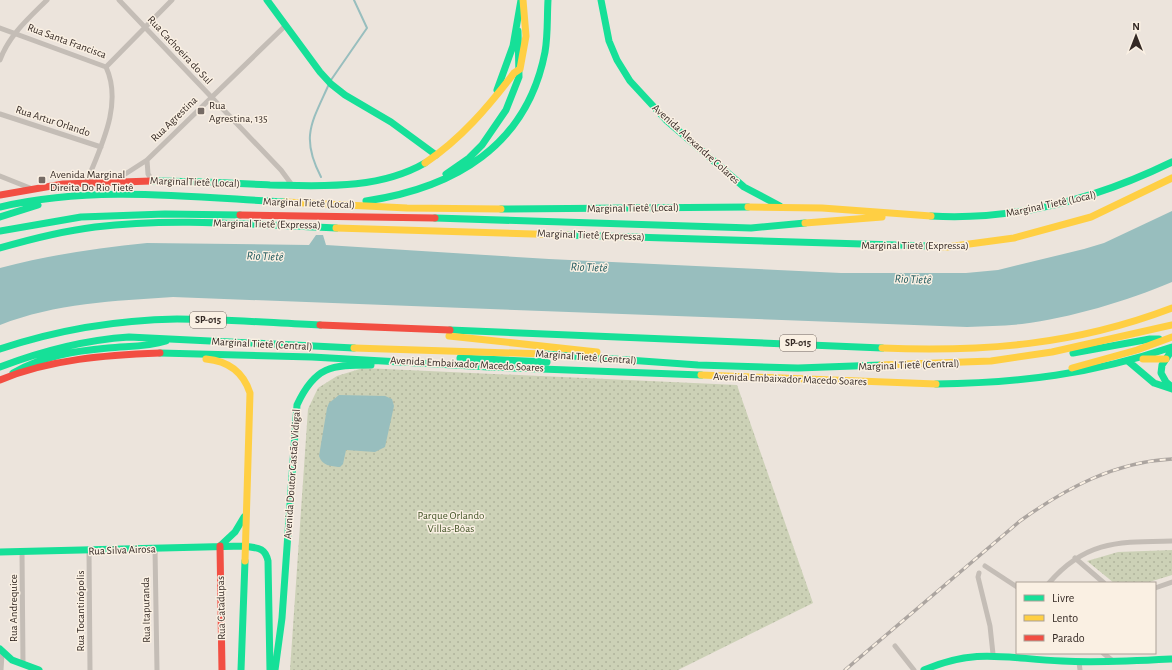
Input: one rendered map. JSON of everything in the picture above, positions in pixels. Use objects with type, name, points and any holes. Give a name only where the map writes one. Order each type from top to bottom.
[{"type":"main road","points":[[267,0],[320,72],[333,85],[345,95],[391,122],[436,155]]},
{"type":"main road","points":[[492,101],[513,52],[518,31],[522,0]]},
{"type":"main road","points":[[492,101],[514,73],[518,72],[524,54],[526,36],[522,0]]},
{"type":"main road","points":[[345,204],[407,195],[434,186],[468,168],[500,141],[516,122],[539,76],[546,46],[548,0]]},
{"type":"main road","name":"Avenida Alexandre Colares","points":[[601,0],[609,41],[617,60],[630,81],[666,120],[744,187],[780,206]]},
{"type":"main road","points":[[407,195],[459,166],[482,145],[506,110],[519,77],[518,31]]},
{"type":"main road","name":"MarginalTietê (Local)","points":[[0,195],[30,188],[87,181],[152,180],[340,186],[385,180],[407,172],[455,142],[476,122],[492,101]]},
{"type":"main road","name":"Marginal Tietê (Local)","points":[[84,194],[155,195],[396,207],[468,209],[780,206],[847,209],[906,214],[976,216],[1033,210],[1089,197],[1112,190],[1172,162]]},
{"type":"main road","name":"Marginal Tietê (Expressa)","points":[[0,248],[64,231],[103,226],[151,223],[266,224],[947,247],[1014,238],[1091,217],[1172,178]]},
{"type":"main road","points":[[0,207],[84,194]]},
{"type":"main road","points":[[0,217],[32,206],[84,194]]},
{"type":"main road","points":[[310,203],[330,209],[415,213],[446,218]]},
{"type":"main road","points":[[0,231],[81,217],[109,215],[446,218],[751,228],[906,214]]},
{"type":"main road","points":[[226,215],[248,218],[266,224]]},
{"type":"main road","name":"SP-015","points":[[0,349],[21,342],[96,324],[147,319],[220,320],[950,350],[1007,347],[1078,336],[1141,319],[1172,308]]},
{"type":"main road","points":[[1078,336],[1127,330],[1172,319]]},
{"type":"main road","name":"Marginal Tietê (Central)","points":[[0,367],[55,349],[97,340],[129,337],[434,352],[528,353],[698,365],[798,368],[964,363],[1019,357],[1172,325]]},
{"type":"main road","points":[[419,329],[432,334],[595,351],[610,358]]},
{"type":"main road","points":[[1019,357],[1038,360],[1150,339],[1169,338]]},
{"type":"main road","points":[[1002,381],[1018,375],[1088,364],[1137,350],[1169,338]]},
{"type":"main road","points":[[4,378],[25,365],[63,355],[105,348],[151,346],[173,339]]},
{"type":"main road","points":[[1172,348],[1160,366],[1160,372],[1165,381],[1172,388]]},
{"type":"main road","name":"Avenida Embaixador Macedo Soares","points":[[4,378],[86,358],[135,353],[186,353],[404,361],[853,382],[952,384],[1062,375],[1131,360],[1172,348]]},
{"type":"main road","points":[[434,352],[450,357],[590,364],[607,370]]},
{"type":"main road","points":[[186,353],[198,358],[216,359],[228,364],[240,372],[248,385],[250,398],[241,670]]},
{"type":"main road","points":[[1131,360],[1166,359]]},
{"type":"main road","points":[[1131,360],[1155,384],[1166,389],[1172,388]]},
{"type":"main road","name":"Avenida Doutor Gastão Vidigal","points":[[275,670],[282,618],[296,415],[301,395],[315,375],[330,367],[387,364],[404,361]]},
{"type":"main road","points":[[220,546],[235,532],[245,516]]},
{"type":"main road","name":"Rua Silva Airosa","points":[[0,552],[89,551],[220,546],[261,548],[266,553],[268,561],[270,670]]},
{"type":"main road","name":"Rua Catadupas","points":[[220,546],[222,670]]},
{"type":"main road","points":[[1,651],[11,659],[39,670]]},
{"type":"main road","points":[[924,670],[941,661],[958,657],[993,654],[1080,666],[1113,661],[1172,659]]},
{"type":"street","points":[[0,60],[14,33],[47,0]]},
{"type":"street","name":"Rua Cachoeira do Sul","points":[[119,0],[281,170],[292,185]]},
{"type":"street","name":"Rua Santa Francisca","points":[[0,28],[106,67],[172,0]]},
{"type":"street","name":"Rua Agrestina","points":[[116,180],[147,160],[285,26]]},
{"type":"street","points":[[87,181],[101,147],[112,109],[111,81],[106,67]]},
{"type":"street","name":"Rua Artur Orlando","points":[[0,114],[101,147]]},
{"type":"street","points":[[147,160],[148,174],[152,180]]},
{"type":"street","points":[[0,176],[30,188]]},
{"type":"street","points":[[1050,582],[1058,572],[1075,558],[1089,550],[1108,544],[1172,541]]},
{"type":"street","name":"Rua Itapuranda","points":[[155,549],[157,670]]},
{"type":"street","name":"Rua Tocantinópolis","points":[[89,551],[90,670]]},
{"type":"street","name":"Rua Andrequice","points":[[22,552],[23,664]]},
{"type":"street","points":[[1075,558],[1103,582]]},
{"type":"street","points":[[985,566],[1016,586]]},
{"type":"street","points":[[979,573],[978,577],[990,626],[993,654]]},
{"type":"street","points":[[1156,588],[1172,582]]},
{"type":"street","points":[[895,646],[914,670]]},
{"type":"street","points":[[1,651],[3,664],[1,670]]},
{"type":"street","points":[[1104,654],[1113,661]]},
{"type":"street","points":[[3,664],[11,659]]},
{"type":"green space","name":"Parque Orlando Villas-Bôas","points":[[363,368],[737,385],[813,603],[678,670],[290,670],[308,409],[318,388],[337,376]]},
{"type":"green space","points":[[1172,550],[1172,575],[1149,582],[1113,582],[1087,561],[1118,552]]},
{"type":"water","name":"Rio Tietê","points":[[1172,211],[1172,282],[1136,296],[1098,308],[1059,318],[1015,325],[967,327],[173,297],[85,304],[42,312],[0,325],[0,268],[73,252],[147,243],[309,245],[316,235],[323,235],[326,245],[549,259],[841,273],[966,273],[998,270],[1104,243]]},
{"type":"water","points":[[339,395],[385,396],[392,399],[394,406],[385,447],[375,452],[346,450],[343,464],[340,467],[325,464],[319,456],[327,408],[329,403]]},
{"type":"waterway","points":[[331,80],[367,28],[354,0]]},
{"type":"waterway","points":[[321,177],[311,151],[310,140],[313,120],[329,84]]},
{"type":"railway","points":[[845,670],[1020,521],[1037,509],[1073,488],[1111,471],[1151,461],[1172,459]]},
{"type":"traffic: fast","points":[[267,0],[320,72],[331,84],[345,95],[391,122],[436,155]]},
{"type":"traffic: fast","points":[[497,90],[513,46],[521,0]]},
{"type":"traffic: fast","points":[[366,201],[398,195],[429,185],[457,173],[482,157],[504,137],[522,113],[536,85],[546,46],[548,0]]},
{"type":"traffic: fast","points":[[601,0],[609,41],[617,60],[630,81],[666,120],[744,187],[780,206]]},
{"type":"traffic: fast","points":[[446,174],[469,158],[482,145],[506,110],[519,77],[518,31]]},
{"type":"traffic: fast","points":[[931,216],[963,217],[994,215],[1055,205],[1114,187],[1172,162]]},
{"type":"traffic: fast","points":[[151,181],[330,186],[369,182],[388,178],[407,172],[425,163]]},
{"type":"traffic: fast","points":[[0,207],[35,200],[106,194],[142,194],[285,202]]},
{"type":"traffic: fast","points":[[0,217],[38,205]]},
{"type":"traffic: fast","points":[[501,209],[748,207]]},
{"type":"traffic: fast","points":[[0,231],[81,217],[165,214],[240,215]]},
{"type":"traffic: fast","points":[[435,218],[751,228],[805,223]]},
{"type":"traffic: fast","points":[[0,248],[35,238],[71,231],[125,224],[185,222],[336,228]]},
{"type":"traffic: fast","points":[[567,235],[930,246]]},
{"type":"traffic: fast","points":[[0,349],[65,331],[132,321],[195,319],[320,325]]},
{"type":"traffic: fast","points":[[450,330],[882,348]]},
{"type":"traffic: fast","points":[[0,367],[63,347],[112,338],[129,337],[354,348]]},
{"type":"traffic: fast","points":[[1073,353],[1150,339],[1159,339]]},
{"type":"traffic: fast","points":[[13,373],[36,362],[59,355],[95,349],[144,345],[166,341]]},
{"type":"traffic: fast","points":[[936,384],[997,382],[1056,375],[1113,364],[1172,347]]},
{"type":"traffic: fast","points":[[1172,350],[1162,365],[1161,373],[1166,382],[1172,387]]},
{"type":"traffic: fast","points":[[160,353],[312,357],[489,367],[701,375]]},
{"type":"traffic: fast","points":[[544,354],[698,365],[798,368],[881,365]]},
{"type":"traffic: fast","points":[[460,358],[547,362]]},
{"type":"traffic: fast","points":[[1128,361],[1154,383],[1172,389]]},
{"type":"traffic: fast","points":[[275,670],[282,618],[297,405],[311,382],[326,370],[335,367],[371,365]]},
{"type":"traffic: fast","points":[[220,546],[235,532],[244,517]]},
{"type":"traffic: fast","points":[[0,552],[244,546]]},
{"type":"traffic: fast","points":[[244,546],[260,549],[267,556],[270,670]]},
{"type":"traffic: fast","points":[[241,670],[245,561]]},
{"type":"traffic: fast","points":[[0,649],[12,660],[39,670]]},
{"type":"traffic: fast","points":[[924,670],[960,659],[993,656],[1090,662],[1172,659]]},
{"type":"traffic: slow","points":[[425,163],[462,133],[484,110],[514,73],[520,69],[526,36],[523,0]]},
{"type":"traffic: slow","points":[[930,246],[947,247],[1014,238],[1091,217],[1172,178]]},
{"type":"traffic: slow","points":[[285,202],[407,208],[501,209]]},
{"type":"traffic: slow","points":[[748,207],[822,208],[931,216]]},
{"type":"traffic: slow","points":[[805,223],[882,217]]},
{"type":"traffic: slow","points":[[336,228],[567,235]]},
{"type":"traffic: slow","points":[[882,348],[957,349],[1029,343],[1065,338],[1100,330],[1136,321],[1172,308]]},
{"type":"traffic: slow","points":[[881,365],[991,361],[1052,352],[1172,325]]},
{"type":"traffic: slow","points":[[449,336],[597,352]]},
{"type":"traffic: slow","points":[[1072,368],[1137,350],[1172,337]]},
{"type":"traffic: slow","points":[[354,348],[544,354]]},
{"type":"traffic: slow","points":[[206,359],[221,362],[234,368],[247,385],[250,393],[245,561]]},
{"type":"traffic: slow","points":[[1143,359],[1166,359]]},
{"type":"traffic: slow","points":[[701,375],[936,384]]},
{"type":"traffic: jam","points":[[0,195],[63,184],[151,181]]},
{"type":"traffic: jam","points":[[240,215],[435,218]]},
{"type":"traffic: jam","points":[[320,325],[450,330]]},
{"type":"traffic: jam","points":[[0,380],[39,367],[79,359],[160,353]]},
{"type":"traffic: jam","points":[[220,546],[222,670]]},
{"type":"place","name":"Rua Agrestina, 135","points":[[201,111]]},
{"type":"place","name":"Avenida Marginal Direita Do Rio Tietê","points":[[42,180]]}]
